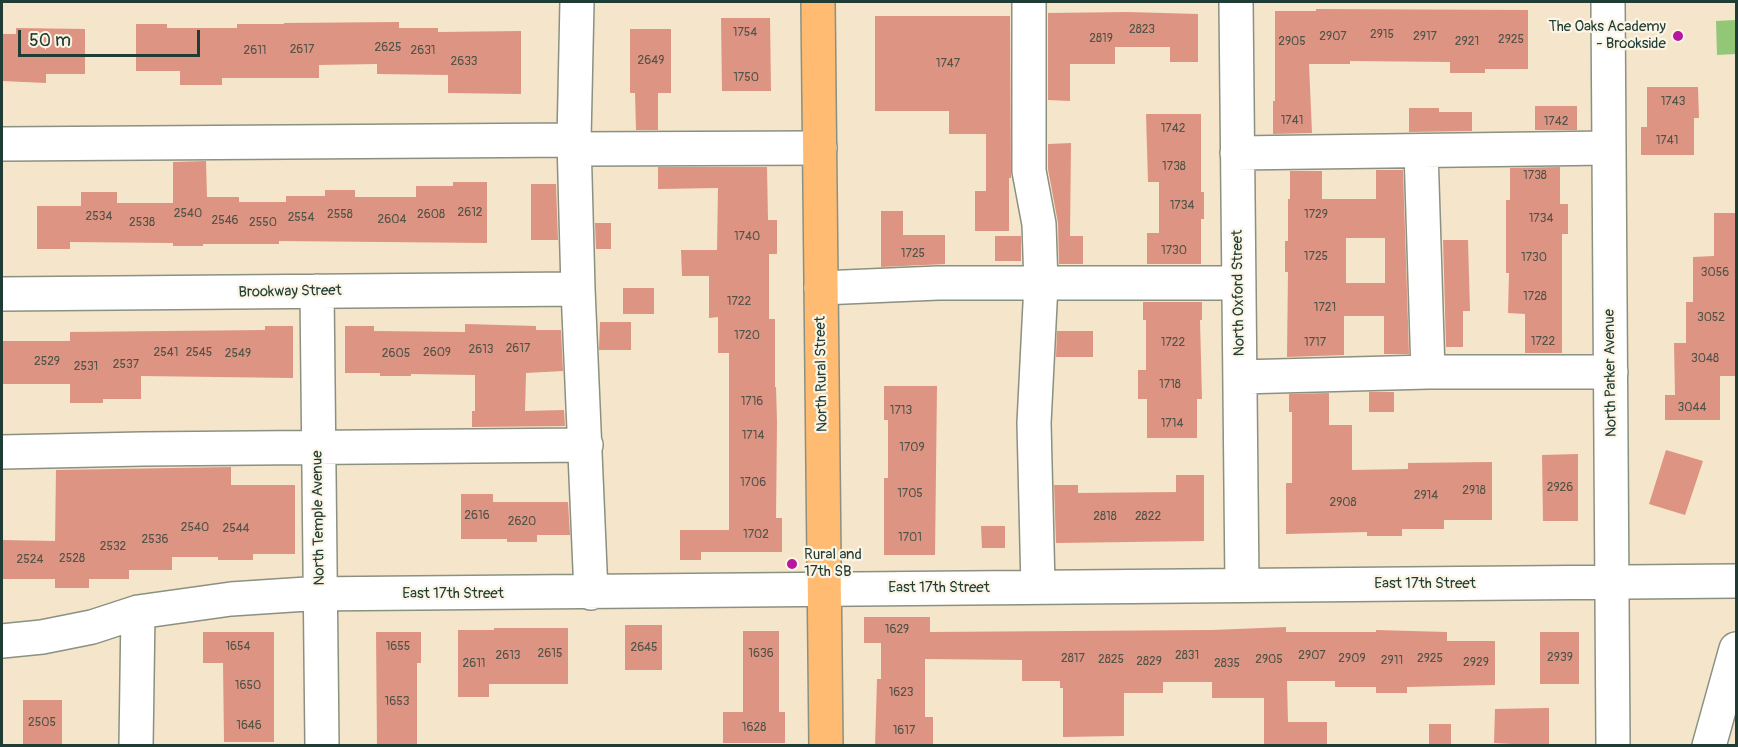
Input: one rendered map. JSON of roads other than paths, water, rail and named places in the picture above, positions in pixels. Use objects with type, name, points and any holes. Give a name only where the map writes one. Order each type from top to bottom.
[{"type":"main road","name":"North Rural Street","points":[[818,2],[826,746]]},
{"type":"street","points":[[577,2],[575,144],[578,289],[591,593]]},
{"type":"street","points":[[1029,2],[1029,171],[1039,224],[1041,284],[1034,423],[1038,587]]},
{"type":"street","name":"North Oxford Street","points":[[1236,2],[1242,585]]},
{"type":"street","name":"North Parker Avenue","points":[[1608,2],[1613,582],[1612,746]]},
{"type":"street","points":[[2,144],[575,144],[820,148]]},
{"type":"street","points":[[1237,153],[1609,148]]},
{"type":"street","points":[[1421,151],[1428,372]]},
{"type":"street","points":[[821,288],[938,283],[1239,283]]},
{"type":"street","name":"Brookway Street","points":[[2,294],[578,289]]},
{"type":"street","name":"North Temple Avenue","points":[[317,291],[322,746]]},
{"type":"street","points":[[1240,377],[1428,372],[1611,372]]},
{"type":"street","points":[[2,452],[586,446]]},
{"type":"street","name":"East 17th Street","points":[[2,641],[42,637],[92,627],[138,612],[231,599],[319,594],[1737,580]]},
{"type":"street","points":[[136,746],[138,612]]},
{"type":"street","points":[[1709,746],[1737,649]]},
{"type":"place","name":"The Oaks Academy - Brookside","points":[[1678,36]]},
{"type":"place","name":"Rural and 17th SB","points":[[792,564]]}]
